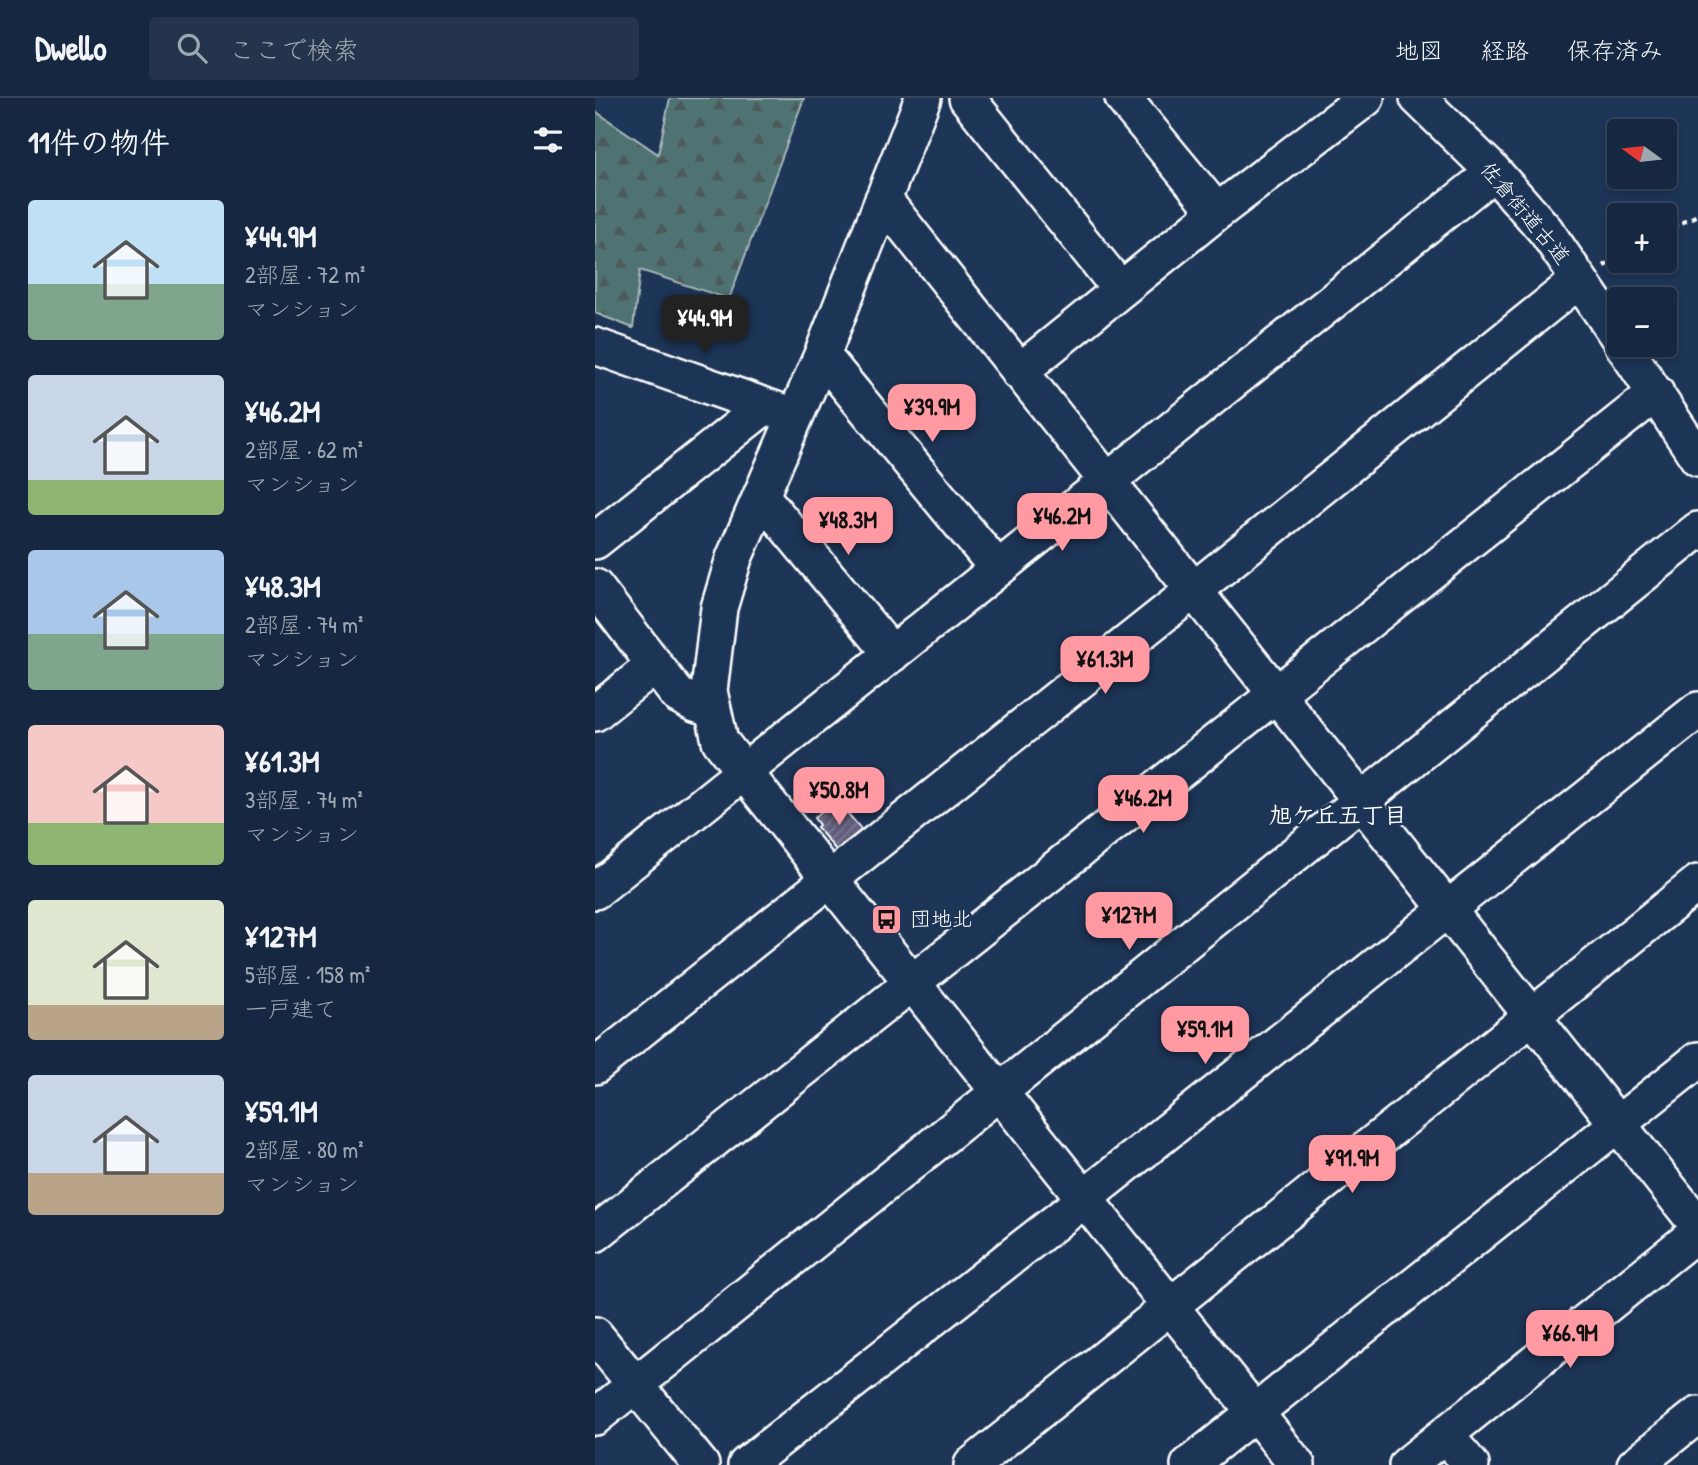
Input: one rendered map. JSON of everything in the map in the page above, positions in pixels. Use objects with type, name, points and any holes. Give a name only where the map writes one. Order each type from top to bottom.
[{"type":"street","points":[[595,541],[780,411],[823,355],[923,98]]},
{"type":"street","points":[[967,98],[1121,289]]},
{"type":"street","points":[[1123,98],[1217,212]]},
{"type":"street","points":[[1019,372],[1217,212],[1366,98]]},
{"type":"street","name":"佐倉街道古道","points":[[1418,98],[1494,172],[1546,231],[1607,321]]},
{"type":"street","points":[[595,891],[1494,172]]},
{"type":"street","points":[[883,199],[1698,1225]]},
{"type":"street","points":[[595,1066],[1579,280]]},
{"type":"street","points":[[601,355],[780,411]]},
{"type":"street","points":[[823,355],[998,569]]},
{"type":"street","points":[[1631,357],[1698,458]]},
{"type":"street","points":[[595,1234],[1656,393]]},
{"type":"street","points":[[780,411],[761,496],[734,558],[719,608],[709,691],[720,741],[1297,1465]]},
{"type":"street","points":[[761,496],[892,654]]},
{"type":"street","points":[[595,1417],[1698,530]]},
{"type":"street","points":[[595,587],[678,695],[713,710]]},
{"type":"street","points":[[595,713],[655,665]]},
{"type":"street","points":[[746,1465],[1085,1199],[1698,710]]},
{"type":"street","points":[[972,1465],[1698,883]]},
{"type":"street","points":[[1189,1465],[1698,1060]]},
{"type":"street","points":[[1407,1465],[1698,1232]]},
{"type":"street","points":[[595,1335],[701,1465]]},
{"type":"street","points":[[1635,1465],[1698,1415]]},
{"type":"street","points":[[1445,1435],[1471,1465]]},
{"type":"path","points":[[1677,225],[1698,215]]},
{"type":"green space","points":[[670,98],[804,98],[729,299],[640,270],[633,328],[595,313],[595,111],[658,154]]},
{"type":"building","points":[[836,799],[865,834],[840,855],[817,827],[819,825],[814,818]]},
{"type":"place","name":"団地北","points":[[887,919]]},
{"type":"district","name":"旭ケ丘五丁目","points":[[1338,815]]}]
